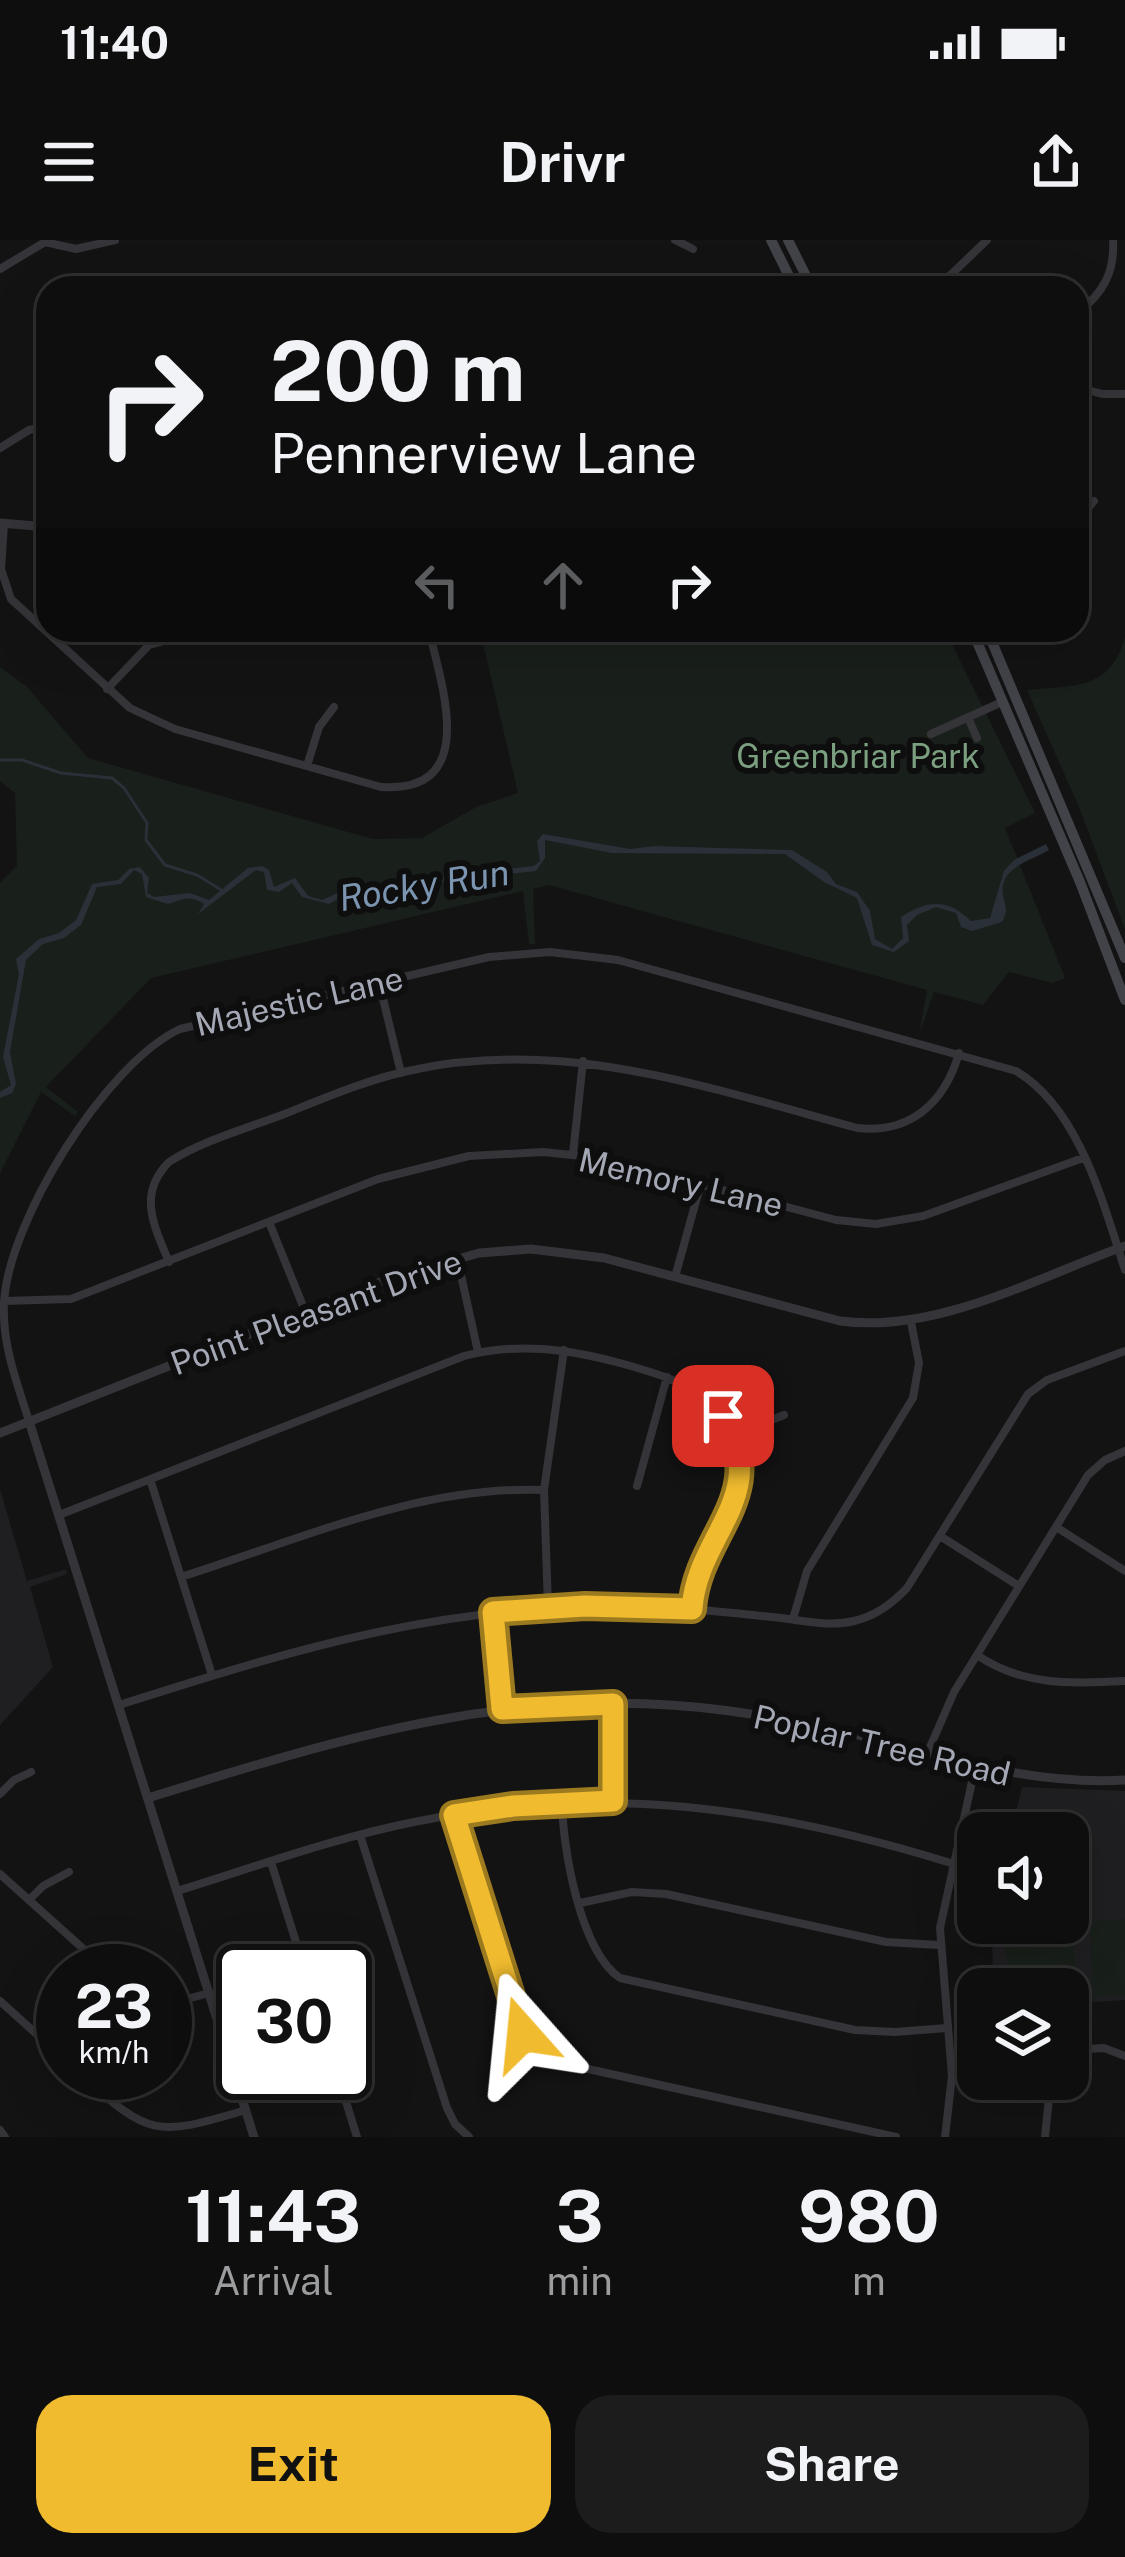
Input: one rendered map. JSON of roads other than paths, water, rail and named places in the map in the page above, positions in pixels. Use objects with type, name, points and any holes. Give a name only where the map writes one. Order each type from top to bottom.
[{"type":"main road","points":[[771,240],[789,276]]},
{"type":"main road","points":[[788,240],[806,276]]},
{"type":"main road","points":[[977,642],[1107,946],[1125,1000]]},
{"type":"main road","points":[[992,642],[1125,958]]},
{"type":"street","points":[[2,264],[47,241],[76,249],[115,240]]},
{"type":"street","points":[[675,240],[693,249]]},
{"type":"street","points":[[950,276],[987,240]]},
{"type":"street","points":[[1089,303],[1107,280],[1113,240]]},
{"type":"street","points":[[1089,390],[1125,394]]},
{"type":"street","points":[[0,448],[36,428]]},
{"type":"street","points":[[1089,507],[1094,501]]},
{"type":"street","points":[[36,526],[2,523],[1,569],[11,599],[36,622]]},
{"type":"street","points":[[57,642],[107,688],[159,724],[392,788],[412,784],[444,754],[450,726],[432,642]]},
{"type":"street","points":[[107,688],[149,645],[160,642]]},
{"type":"street","points":[[932,734],[1004,701]]},
{"type":"street","points":[[307,766],[319,727],[334,707]]},
{"type":"street","points":[[968,718],[976,738]]},
{"type":"street","name":"Majestic Lane","points":[[254,2137],[6,1344],[4,1301],[15,1249],[73,1133],[94,1104],[155,1044],[189,1026],[504,955],[584,955],[636,965],[1009,1068],[1039,1087],[1065,1117],[1121,1247],[1125,1270]]},
{"type":"street","points":[[380,982],[401,1072]]},
{"type":"street","points":[[169,1262],[149,1204],[157,1176],[169,1162],[334,1094],[401,1072],[493,1059],[583,1060],[648,1071],[875,1129],[906,1123],[927,1110],[950,1081],[959,1053]]},
{"type":"street","points":[[573,1154],[583,1060]]},
{"type":"street","name":"Memory Lane","points":[[4,1301],[71,1299],[378,1179],[434,1162],[506,1153],[573,1154],[836,1220],[876,1224],[923,1216],[1083,1158]]},
{"type":"street","points":[[675,1277],[701,1183]]},
{"type":"street","points":[[269,1222],[305,1312]]},
{"type":"street","name":"Point Pleasant Drive","points":[[0,1433],[419,1267],[458,1257],[506,1250],[604,1258],[840,1321],[880,1325],[911,1322],[1121,1247]]},
{"type":"street","points":[[458,1257],[478,1352]]},
{"type":"street","points":[[793,1619],[807,1571],[913,1398],[919,1371],[911,1322]]},
{"type":"street","points":[[59,1515],[429,1367],[478,1352],[517,1347],[563,1350],[686,1383],[707,1398],[733,1435],[740,1468],[738,1493],[698,1570],[692,1609]]},
{"type":"street","points":[[548,1607],[544,1490],[563,1350]]},
{"type":"street","points":[[118,1705],[376,1630],[493,1612],[548,1607],[692,1609],[844,1623],[876,1613],[907,1588],[1028,1394],[1047,1380],[1125,1351]]},
{"type":"street","points":[[637,1486],[667,1377]]},
{"type":"street","points":[[733,1435],[784,1415]]},
{"type":"street","points":[[927,1754],[946,1706],[1093,1469],[1125,1451]]},
{"type":"street","points":[[150,1479],[212,1675]]},
{"type":"street","points":[[181,1577],[436,1498],[489,1489],[544,1490]]},
{"type":"street","points":[[1056,1527],[1125,1570]]},
{"type":"street","points":[[940,1536],[1019,1586]]},
{"type":"street","points":[[493,1612],[502,1709]]},
{"type":"street","points":[[977,1655],[1024,1678],[1125,1681]]},
{"type":"street","points":[[613,1704],[613,1801]]},
{"type":"street","name":"Poplar Tree Road","points":[[148,1798],[357,1735],[502,1709],[613,1704],[766,1717],[842,1731],[975,1768],[1050,1780],[1125,1780]]},
{"type":"street","points":[[945,2137],[951,2063],[939,1946],[975,1768]]},
{"type":"street","points":[[0,1793],[31,1772]]},
{"type":"street","points":[[177,1891],[361,1835],[454,1815],[613,1801],[695,1805],[781,1817],[954,1864]]},
{"type":"street","points":[[562,1803],[567,1857],[600,1960],[628,1982],[855,2030],[947,2028]]},
{"type":"street","points":[[454,1815],[523,2034],[537,2053],[552,2061],[896,2137]]},
{"type":"street","points":[[361,1835],[447,2108],[454,2124],[469,2137]]},
{"type":"street","points":[[271,1862],[297,1944]]},
{"type":"street","points":[[29,1900],[69,1872]]},
{"type":"street","points":[[0,1874],[78,1944]]},
{"type":"street","points":[[580,1903],[632,1892],[666,1894],[886,1942],[939,1946]]},
{"type":"street","points":[[192,1998],[209,1993]]},
{"type":"street","points":[[0,2001],[36,2034]]},
{"type":"street","points":[[1089,2049],[1104,2048],[1125,2056]]},
{"type":"street","points":[[951,2063],[957,2062]]},
{"type":"street","points":[[109,2100],[154,2128],[190,2128],[246,2110]]},
{"type":"street","points":[[345,2100],[357,2137]]},
{"type":"street","points":[[1045,2137],[1049,2100]]},
{"type":"street","points":[[0,2129],[5,2137]]},
{"type":"waterway","points":[[0,760],[112,778],[147,823],[146,840],[165,865],[197,875],[223,891]]},
{"type":"park label","name":"Greenbriar Park","points":[[858,756]]},
{"type":"water label","name":"Rocky Run","points":[[424,885]]}]
